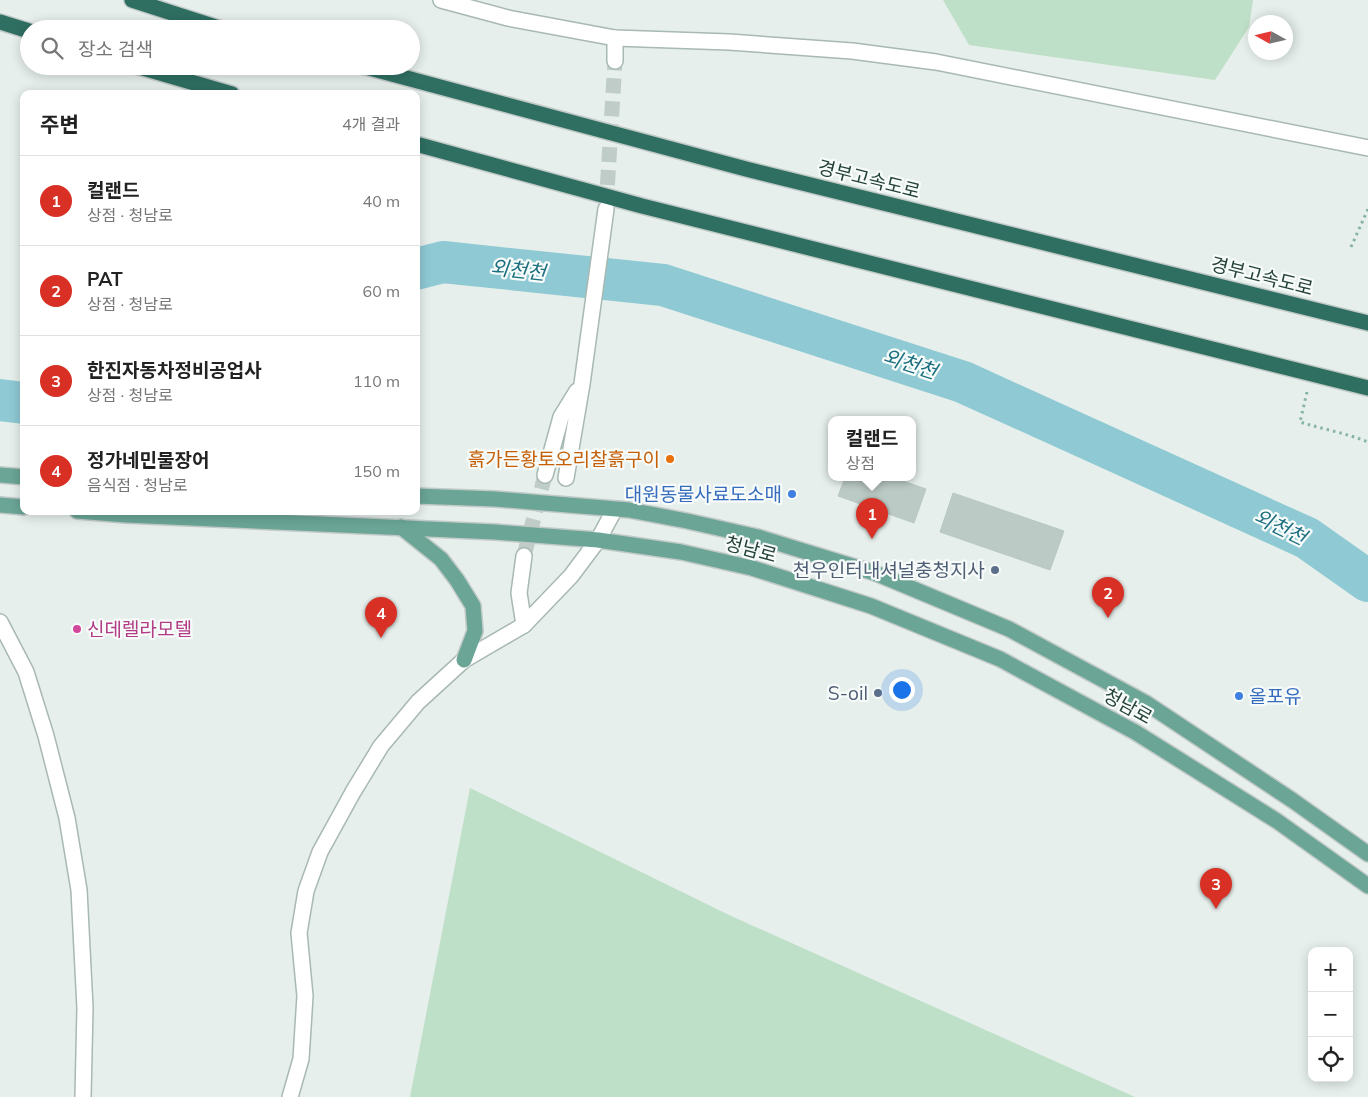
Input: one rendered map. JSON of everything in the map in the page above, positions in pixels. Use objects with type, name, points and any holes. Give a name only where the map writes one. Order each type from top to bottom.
[{"type":"highway","points":[[132,0],[194,20]]},
{"type":"highway","points":[[0,22],[20,28]]},
{"type":"highway","points":[[167,75],[218,90]]},
{"type":"highway","name":"경부고속도로","points":[[396,75],[746,169],[1368,322]]},
{"type":"highway","points":[[420,145],[651,208],[1368,388]]},
{"type":"main road","points":[[0,475],[20,477]]},
{"type":"main road","name":"청남로","points":[[420,496],[495,499],[629,510],[758,537],[875,574],[1009,628],[1146,703],[1292,800],[1368,854]]},
{"type":"main road","points":[[0,505],[20,507]]},
{"type":"main road","name":"청남로","points":[[124,515],[495,532],[598,540],[681,552],[752,568],[871,606],[1000,659],[1144,737],[1277,820],[1368,886]]},
{"type":"main road","points":[[400,528],[441,559],[473,606],[475,631],[464,660]]},
{"type":"street","points":[[441,0],[508,18],[615,38],[739,42],[852,51],[936,62],[1368,148]]},
{"type":"street","points":[[615,38],[615,61]]},
{"type":"street","points":[[566,478],[582,384],[606,209]]},
{"type":"street","points":[[545,475],[561,417],[582,384]]},
{"type":"street","points":[[290,1097],[301,1059],[305,996],[299,933],[306,891],[320,852],[353,792],[382,746],[418,702],[464,660],[524,625],[571,576],[598,540],[615,509]]},
{"type":"street","points":[[524,556],[519,593],[524,625]]},
{"type":"street","points":[[0,622],[26,672],[46,736],[67,818],[79,890],[85,1008],[83,1097]]},
{"type":"path","points":[[1351,247],[1368,209]]},
{"type":"path","points":[[1308,390],[1300,422],[1368,442]]},
{"type":"green space","points":[[943,0],[1253,0],[1251,15],[1248,15],[1248,29],[1215,80],[969,45]]},
{"type":"green space","points":[[470,788],[729,915],[1135,1097],[410,1097]]},
{"type":"building","points":[[844,481],[903,481],[926,489],[914,523],[838,496]]},
{"type":"building","points":[[953,493],[1064,531],[1050,570],[940,532]]},
{"type":"waterway","name":"외천천","points":[[420,268],[443,262],[663,285],[963,382],[1307,538],[1368,581]]},
{"type":"waterway","name":"외천천","points":[[0,400],[20,402]]},
{"type":"tunnel","points":[[606,208],[615,61]]},
{"type":"tunnel","points":[[524,556],[545,475]]},
{"type":"place","name":"흙가든황토오리찰흙구이","points":[[670,459]]},
{"type":"place","name":"대원동물사료도소매","points":[[792,494]]},
{"type":"place","name":"컬랜드","points":[[872,539]]},
{"type":"place","name":"천우인터내셔널충청지사","points":[[995,570]]},
{"type":"place","name":"PAT","points":[[1108,618]]},
{"type":"place","name":"신데렐라모텔","points":[[77,629]]},
{"type":"place","name":"정가네민물장어","points":[[381,638]]},
{"type":"place","name":"S-oil","points":[[878,693]]},
{"type":"place","name":"올포유","points":[[1239,696]]},
{"type":"place","name":"한진자동차정비공업사","points":[[1216,909]]}]
